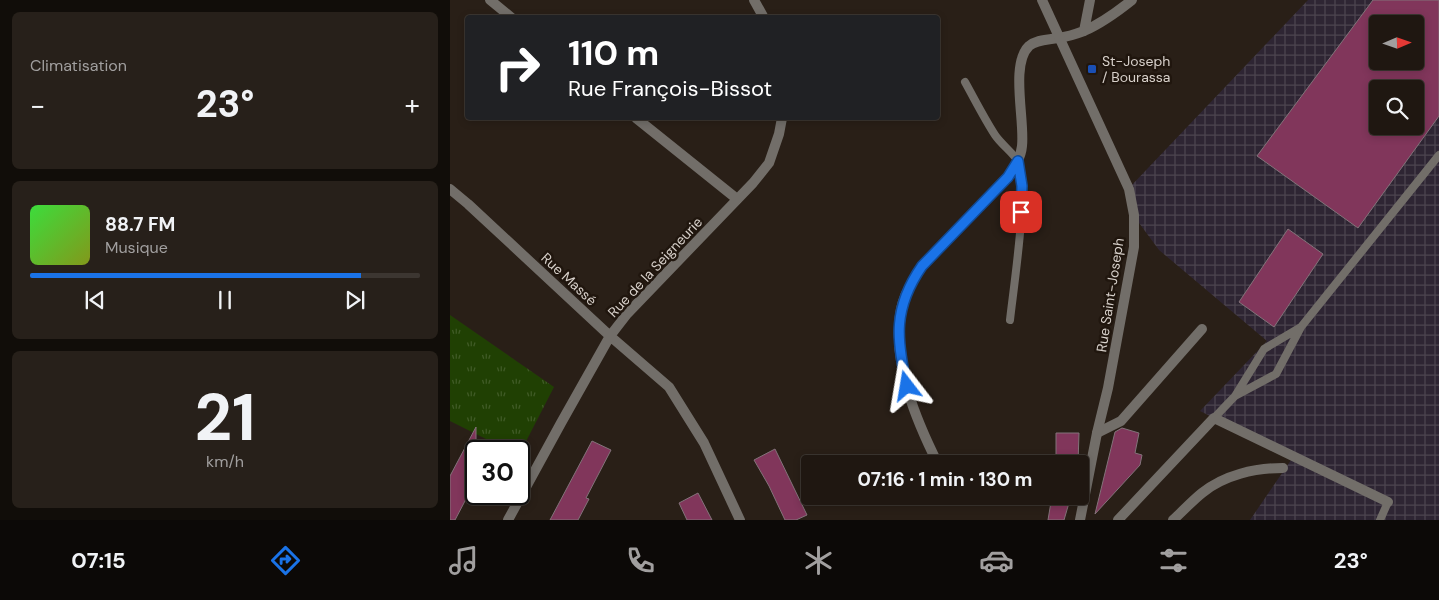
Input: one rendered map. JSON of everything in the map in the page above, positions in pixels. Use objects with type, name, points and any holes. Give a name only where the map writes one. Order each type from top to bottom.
[{"type":"street","points":[[490,0],[508,15]]},
{"type":"street","points":[[754,0],[762,15]]},
{"type":"street","name":"Rue Saint-Joseph","points":[[1042,0],[1129,188],[1134,215],[1134,247],[1108,388],[1096,433],[1080,520]]},
{"type":"street","points":[[1084,31],[1090,0]]},
{"type":"street","points":[[934,455],[918,419],[901,362],[899,329],[903,299],[912,280],[922,266],[1003,183],[1018,161],[1022,149],[1023,134],[1019,67],[1023,55],[1030,45],[1043,40],[1060,38],[1084,31],[1113,15],[1132,0]]},
{"type":"street","points":[[638,120],[737,199]]},
{"type":"street","name":"Rue de la Seigneurie","points":[[508,520],[610,336],[627,314],[753,183],[769,163],[782,120]]},
{"type":"street","name":"Rue Massé","points":[[450,189],[610,336],[669,387],[704,443],[740,520]]},
{"type":"street","points":[[1096,433],[1121,421],[1202,329]]},
{"type":"street","points":[[1118,520],[1214,418],[1388,502]]},
{"type":"street","points":[[1173,520],[1202,492],[1227,477],[1265,468],[1283,468]]},
{"type":"lane","points":[[965,82],[995,135],[1018,161],[1022,186],[1020,226],[1010,320]]},
{"type":"lane","points":[[1235,396],[1276,374],[1301,327],[1439,155]]},
{"type":"lane","points":[[1214,418],[1235,396],[1264,349],[1301,327]]},
{"type":"lane","points":[[1380,520],[1388,502]]},
{"type":"shaded area","points":[[1308,0],[1439,0],[1439,520],[1250,520],[1291,460],[1282,452],[1200,411],[1267,341],[1159,250],[1139,223],[1129,188]]},
{"type":"green space","points":[[450,315],[554,387],[527,440],[488,440],[450,421]]},
{"type":"building","points":[[1373,0],[1439,0],[1439,116],[1358,228],[1257,156]]},
{"type":"building","points":[[1288,229],[1323,254],[1274,327],[1239,302]]},
{"type":"building","points":[[476,427],[476,440],[469,440]]},
{"type":"building","points":[[1122,428],[1139,433],[1135,453],[1142,455],[1140,465],[1095,514],[1115,432]]},
{"type":"building","points":[[1056,433],[1079,433],[1078,455],[1056,455]]},
{"type":"building","points":[[592,441],[611,450],[586,498],[589,499],[578,520],[550,520]]},
{"type":"building","points":[[465,448],[465,501],[455,520],[450,520],[450,476]]},
{"type":"building","points":[[775,449],[807,515],[796,520],[785,520],[754,460]]},
{"type":"building","points":[[698,493],[712,520],[687,520],[679,503]]},
{"type":"building","points":[[1050,505],[1068,505],[1064,520],[1048,520]]},
{"type":"place","name":"St-Joseph / Bourassa","points":[[1092,69]]},
{"type":"route","points":[[907,386],[901,362],[899,336],[903,299],[912,280],[922,266],[1008,177],[1018,161],[1022,186],[1021,212]]}]
